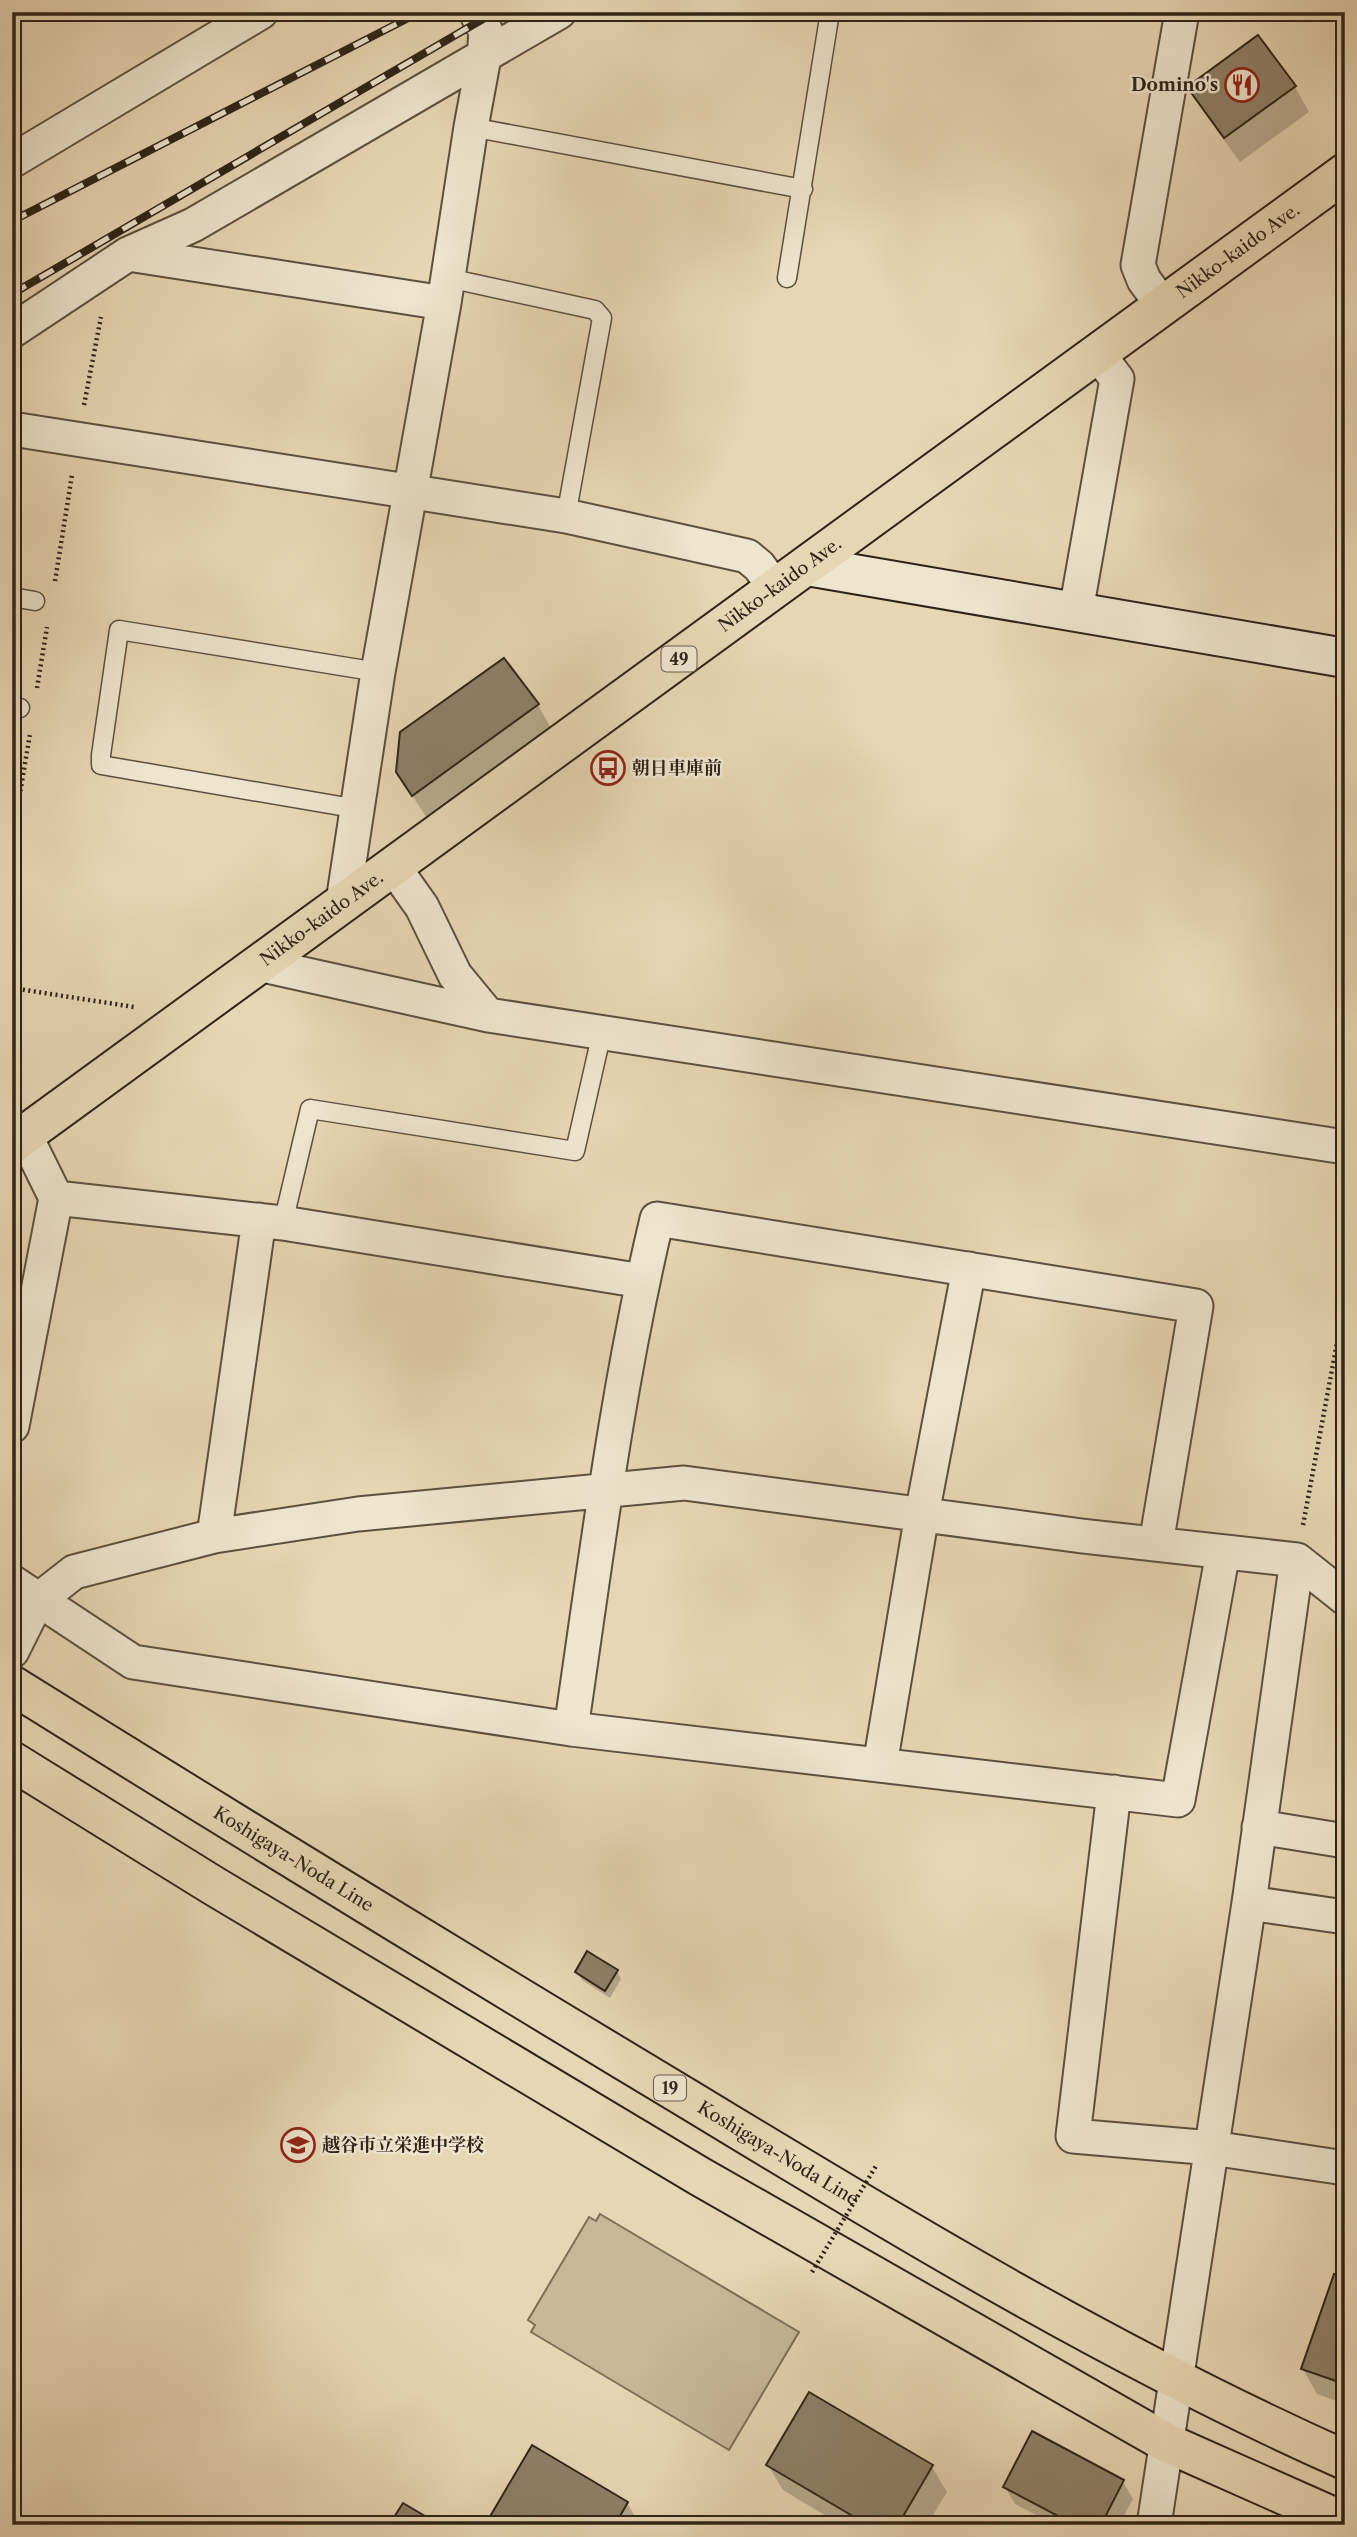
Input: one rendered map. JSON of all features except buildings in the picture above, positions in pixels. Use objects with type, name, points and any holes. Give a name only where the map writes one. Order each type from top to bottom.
[{"type":"main road","name":"Nikko-kaido Ave.","points":[[19,1140],[1345,173]]},
{"type":"main road","name":"Koshigaya-Noda Line","points":[[12,1685],[332,1885],[859,2203],[1035,2305],[1175,2380],[1345,2460]]},
{"type":"main road","points":[[12,1761],[214,1886],[698,2176],[1167,2443],[1345,2522]]},
{"type":"street","points":[[12,161],[261,12]]},
{"type":"street","points":[[343,902],[378,672],[446,291],[484,57],[486,32],[476,12]]},
{"type":"street","points":[[12,331],[118,261],[193,225],[559,12]]},
{"type":"street","points":[[1163,306],[1144,280],[1138,265],[1182,12]]},
{"type":"street","points":[[118,261],[446,291]]},
{"type":"street","points":[[1076,611],[1117,379],[1098,354]]},
{"type":"street","points":[[12,429],[566,516],[747,556],[759,566],[776,589]]},
{"type":"street","points":[[807,566],[1345,658]]},
{"type":"street","points":[[393,866],[422,907],[455,975],[488,1015]]},
{"type":"street","points":[[258,964],[488,1015],[1345,1147]]},
{"type":"street","points":[[12,1426],[56,1198],[19,1140]]},
{"type":"street","points":[[56,1198],[271,1222],[642,1281]]},
{"type":"street","points":[[571,1729],[606,1491],[642,1281],[657,1219],[1196,1306],[1156,1544]]},
{"type":"street","points":[[214,1536],[271,1222]]},
{"type":"street","points":[[880,1765],[922,1514],[969,1269]]},
{"type":"street","points":[[25,1592],[74,1572],[214,1536],[358,1514],[684,1483],[1297,1560],[1345,1598]]},
{"type":"street","points":[[25,1592],[133,1662],[571,1729],[1178,1800],[1223,1552]]},
{"type":"street","points":[[1154,2525],[1249,1903],[1297,1560]]},
{"type":"street","points":[[12,1651],[25,1592]]},
{"type":"street","points":[[1114,1792],[1073,2136],[1212,2148],[1345,2168]]},
{"type":"street","points":[[1259,1827],[1345,1841]]},
{"type":"street","points":[[1249,1903],[1345,1917]]},
{"type":"lane","points":[[787,278],[830,12]]},
{"type":"lane","points":[[471,127],[803,189]]},
{"type":"lane","points":[[446,291],[596,310],[602,318],[566,516]]},
{"type":"lane","points":[[12,597],[35,601]]},
{"type":"lane","points":[[358,809],[101,765],[100,755],[119,630],[378,672]]},
{"type":"lane","points":[[271,1222],[310,1109],[576,1152],[602,1032]]},
{"type":"path","points":[[54,583],[104,302],[118,261]]},
{"type":"path","points":[[37,691],[48,624]]},
{"type":"path","points":[[12,840],[30,732]]},
{"type":"path","points":[[12,988],[142,1008]]},
{"type":"path","points":[[1297,1560],[1345,1300]]},
{"type":"path","points":[[812,2272],[876,2166]]},
{"type":"shaded area","points":[[600,2214],[799,2332],[729,2450],[531,2332],[535,2325],[528,2320],[589,2217],[596,2221]]},
{"type":"railway","points":[[12,221],[420,12]]},
{"type":"railway","points":[[12,294],[495,12]]},
{"type":"place","name":"Domino's","points":[[1242,85]]},
{"type":"place","name":"朝日車庫前","points":[[608,768]]},
{"type":"place","name":"越谷市立栄進中学校","points":[[298,2145]]}]
